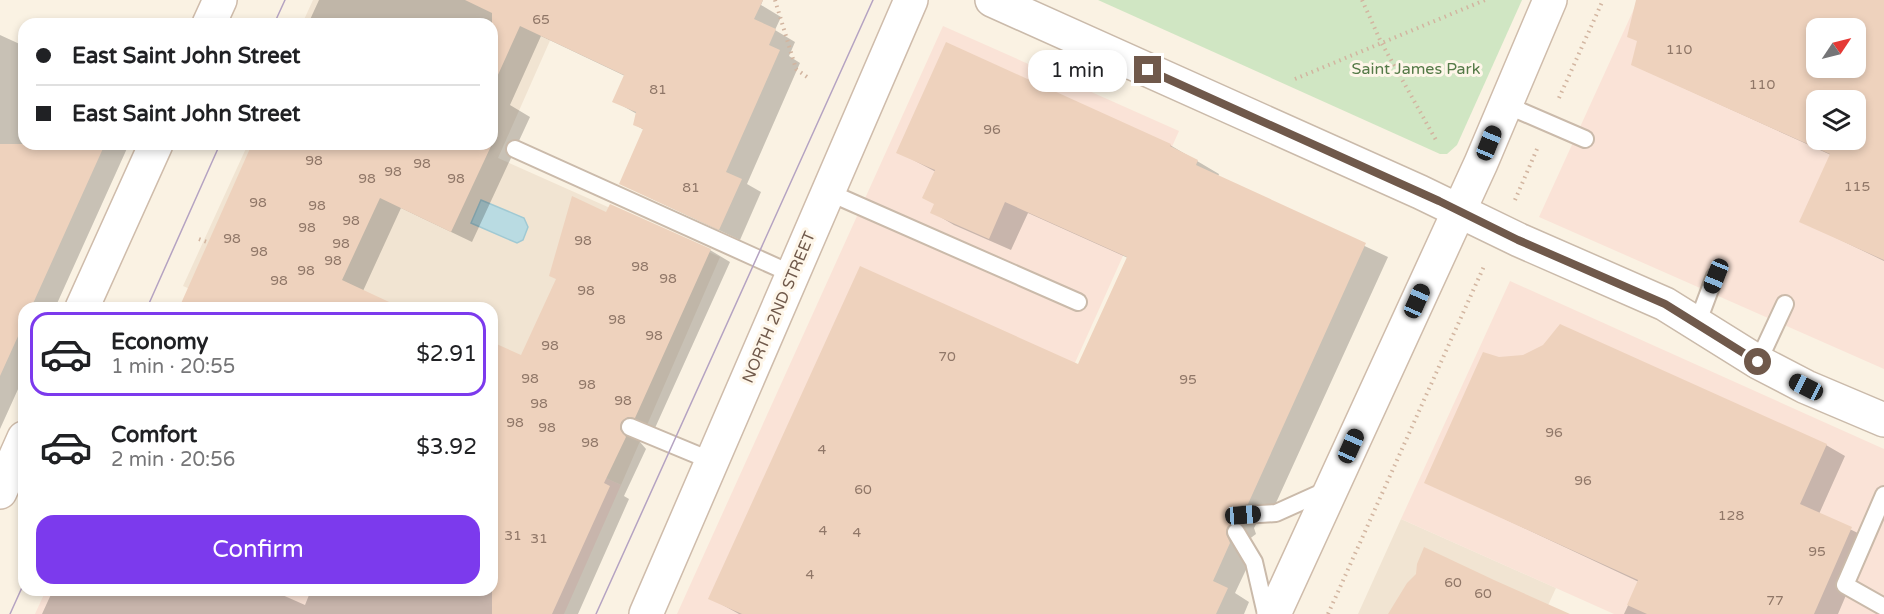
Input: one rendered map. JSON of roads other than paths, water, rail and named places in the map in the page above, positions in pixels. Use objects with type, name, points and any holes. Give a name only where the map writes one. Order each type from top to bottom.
[{"type":"street","points":[[212,18],[220,0]]},
{"type":"street","name":"NORTH 2ND STREET","points":[[646,614],[912,0]]},
{"type":"street","points":[[992,0],[1458,210],[1518,240],[1665,304],[1758,362],[1806,387],[1884,420]]},
{"type":"street","points":[[1274,614],[1458,210],[1550,0]]},
{"type":"street","points":[[85,302],[153,150]]},
{"type":"street","points":[[0,492],[18,452]]},
{"type":"lane","points":[[1504,104],[1585,139]]},
{"type":"lane","points":[[515,149],[792,274]]},
{"type":"lane","points":[[828,192],[1078,302]]},
{"type":"lane","points":[[1697,324],[1716,276]]},
{"type":"lane","points":[[1758,362],[1785,304]]},
{"type":"lane","points":[[630,427],[712,461]]},
{"type":"lane","points":[[1243,515],[1276,513],[1332,488]]},
{"type":"lane","points":[[1884,495],[1845,585],[1884,607]]},
{"type":"lane","points":[[1236,532],[1254,562],[1266,614]]},
{"type":"water","points":[[481,200],[524,218],[528,227],[523,240],[517,243],[471,223]]},
{"type":"tram line","points":[[277,18],[285,0]]},
{"type":"tram line","points":[[596,614],[873,0]]},
{"type":"tram line","points":[[150,302],[217,150]]},
{"type":"tram line","points":[[10,614],[18,596]]},
{"type":"park label","name":"Saint James Park","points":[[1416,68]]}]
